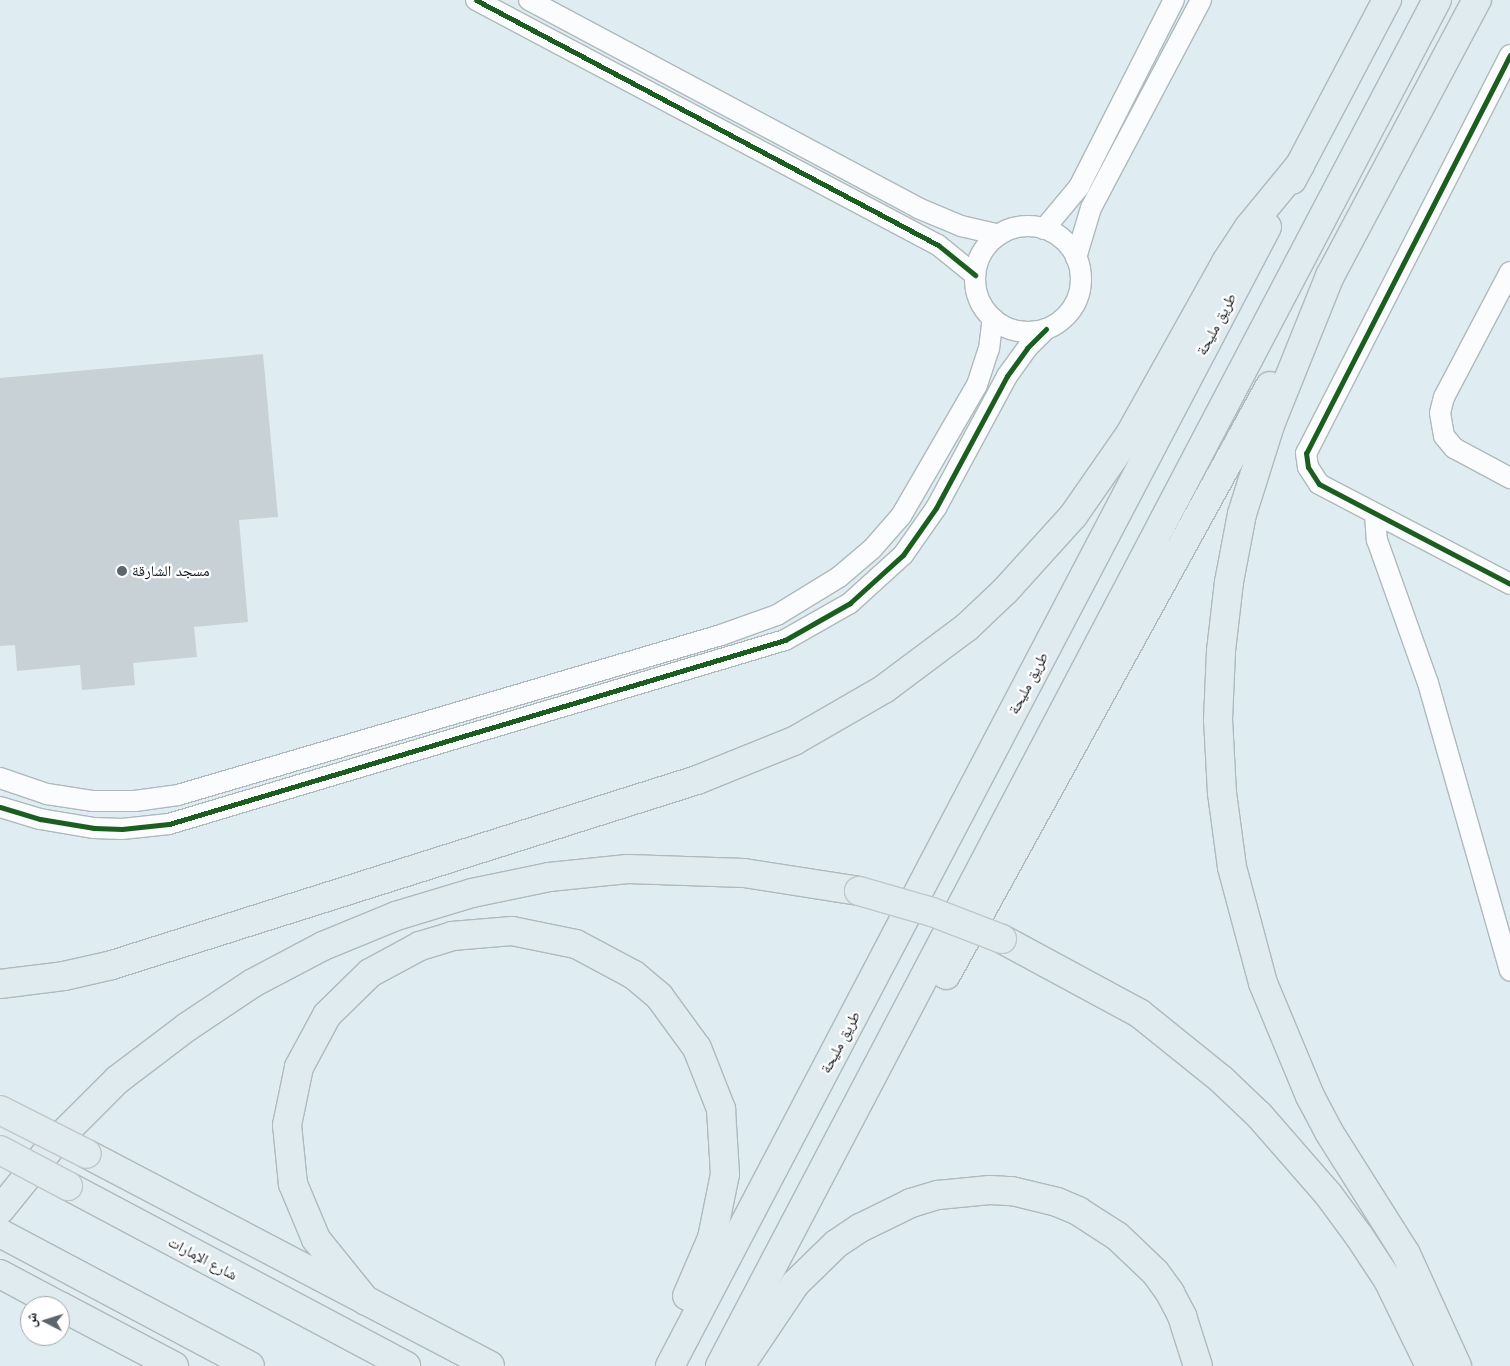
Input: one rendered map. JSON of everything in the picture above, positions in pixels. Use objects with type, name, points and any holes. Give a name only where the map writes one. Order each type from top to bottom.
[{"type":"highway","name":"طريق مليحة","points":[[670,1366],[1387,0]]},
{"type":"highway","points":[[720,1366],[1437,0]]},
{"type":"highway","points":[[835,1146],[914,1032],[1330,276],[1477,0]]},
{"type":"highway","points":[[0,984],[64,976],[112,965],[698,780],[794,741],[884,689],[967,627],[1005,591],[1073,516],[1130,434],[1249,227],[1300,165]]},
{"type":"highway","points":[[1330,276],[1270,426],[1235,548],[1224,616],[1219,686],[1222,793],[1240,904],[1277,1021],[1329,1132],[1406,1254],[1457,1366]]},
{"type":"highway","points":[[0,1210],[55,1142],[117,1080],[187,1027],[253,983],[314,951],[396,916],[472,893],[549,877],[628,869],[744,873],[859,891],[932,912],[1002,940],[1139,1013],[1194,1056],[1259,1115],[1328,1194],[1388,1280],[1430,1366]]},
{"type":"highway","points":[[366,1301],[316,1239],[293,1184],[287,1125],[296,1076],[311,1040],[347,992],[370,973],[420,946],[480,932],[512,931],[545,935],[607,958],[634,975],[658,996],[697,1048],[721,1109],[725,1166],[720,1206],[712,1238],[659,1366]]},
{"type":"highway","points":[[0,1110],[490,1366]]},
{"type":"highway","name":"شارع الإمارات","points":[[0,1150],[406,1366]]},
{"type":"highway","points":[[740,1366],[796,1284],[836,1244],[868,1223],[911,1203],[938,1195],[990,1190],[1035,1196],[1057,1202],[1117,1236],[1155,1272],[1170,1293],[1182,1316],[1198,1366]]},
{"type":"highway","points":[[0,1232],[250,1366]]},
{"type":"highway","points":[[4,1277],[41,1296]]},
{"type":"highway","points":[[70,1311],[174,1366]]},
{"type":"street","points":[[476,0],[938,245],[976,275]]},
{"type":"street","points":[[528,0],[918,208],[962,226],[998,235]]},
{"type":"street","points":[[1044,229],[1070,200],[1083,180],[1174,0]]},
{"type":"street","points":[[1076,258],[1091,208],[1201,0]]},
{"type":"street","points":[[1510,55],[1307,446],[1306,460],[1314,479],[1375,514],[1510,584]]},
{"type":"street","points":[[0,807],[67,824],[108,829],[146,828],[192,819],[761,649],[808,629],[837,612],[887,572],[915,540],[1007,376],[1046,329],[1063,319],[1078,295],[1081,276],[1076,258],[1060,237],[1044,229],[1025,226],[998,235],[985,249],[976,275],[978,294],[993,318],[1018,331],[1046,329]]},
{"type":"street","points":[[1510,272],[1444,397],[1440,412],[1444,436],[1454,448],[1510,478]]},
{"type":"street","points":[[0,778],[71,798],[135,801],[192,792],[755,624],[799,604],[826,587],[872,549],[901,516],[977,385],[989,349],[993,318]]},
{"type":"street","points":[[1375,514],[1378,540],[1428,683],[1510,972]]},
{"type":"street","points":[[398,731],[408,754]]},
{"type":"street","points":[[312,757],[323,780]]},
{"type":"building","name":"مسجد الشارقة","points":[[263,354],[278,517],[239,520],[248,622],[194,627],[197,657],[133,663],[135,685],[82,690],[80,665],[17,671],[15,645],[0,646],[0,378]]},
{"type":"cycle path","points":[[476,0],[938,245],[975,275]]},
{"type":"cycle path","points":[[1510,55],[1306,453],[1308,467],[1319,484],[1510,584]]},
{"type":"cycle path","points":[[0,807],[40,819],[94,828],[122,829],[169,824],[785,640],[850,603],[903,555],[936,508],[1007,376],[1027,348],[1046,329]]},
{"type":"place","name":"مسجد الشارقة","points":[[122,571]]}]
